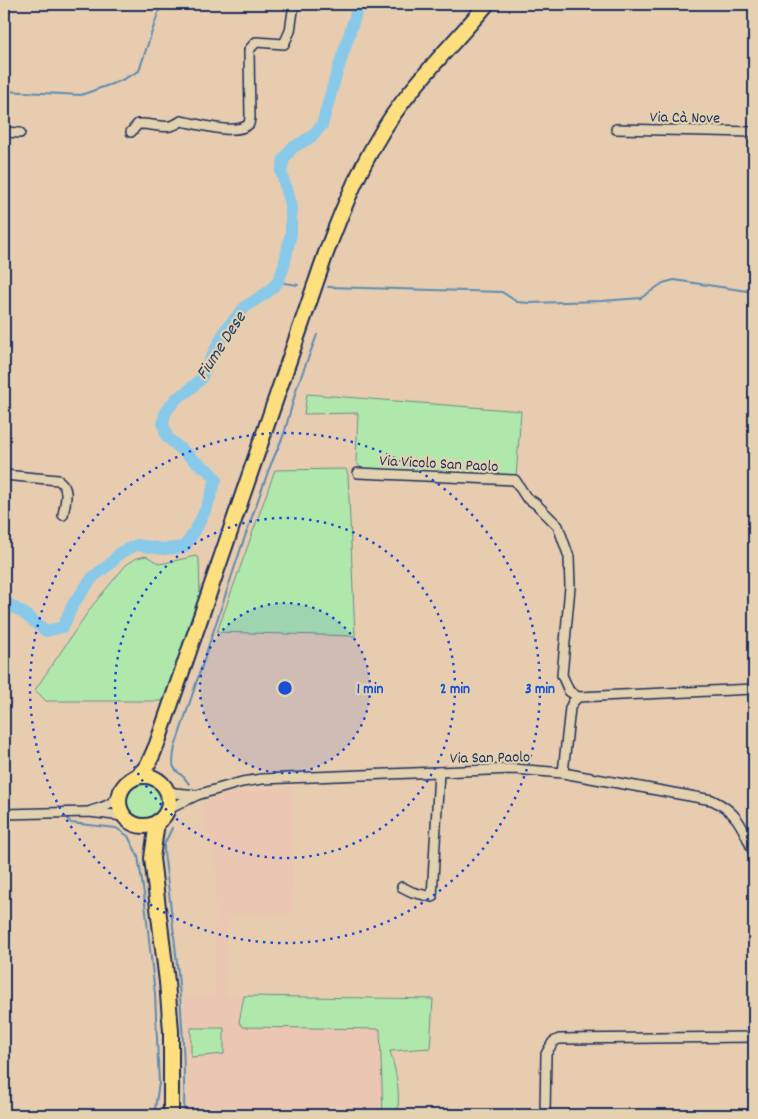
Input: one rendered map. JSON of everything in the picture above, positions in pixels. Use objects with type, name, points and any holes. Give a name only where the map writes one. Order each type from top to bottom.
[{"type":"main road","points":[[465,30],[479,4]]},
{"type":"main road","points":[[152,858],[135,825],[123,816],[119,801],[120,794],[122,788],[132,779],[143,773],[157,744],[326,253],[347,201],[393,115],[432,66],[487,4]]},
{"type":"main road","points":[[135,825],[150,826],[163,817],[167,810],[168,796],[163,786],[157,744]]},
{"type":"main road","points":[[132,779],[146,776],[163,786]]},
{"type":"main road","points":[[157,822],[152,858],[171,1031],[171,1115]]},
{"type":"street","points":[[131,132],[138,124],[148,123],[165,128],[176,126],[181,122],[235,130],[244,128],[249,124],[250,118],[249,50],[256,42],[284,44],[290,31],[294,4]]},
{"type":"street","name":"Via Cà Nove","points":[[616,130],[754,132]]},
{"type":"street","points":[[4,132],[20,133]]},
{"type":"street","name":"Via Vicolo San Paolo","points":[[358,473],[515,480],[526,497],[536,504],[558,526],[569,557],[570,587],[562,675],[569,691],[578,697]]},
{"type":"street","points":[[4,475],[58,480],[64,484],[67,490],[63,515]]},
{"type":"street","points":[[563,773],[570,708],[578,697],[754,689]]},
{"type":"street","name":"Via San Paolo","points":[[167,810],[198,795],[242,782],[262,779],[514,768],[563,773],[712,800],[724,805],[733,813],[754,853]]},
{"type":"street","points":[[402,887],[412,892],[432,897],[439,772]]},
{"type":"street","name":"Via San Paolo","points":[[163,786],[175,793],[198,795]]},
{"type":"street","points":[[89,812],[108,806],[120,794]]},
{"type":"street","points":[[4,814],[89,812],[123,816]]},
{"type":"street","points":[[545,1115],[546,1054],[553,1042],[559,1040],[754,1037]]},
{"type":"shaded area","points":[[292,787],[292,914],[230,914],[227,919],[224,989],[229,997],[244,996],[239,1022],[243,1027],[380,1029],[383,1115],[190,1115],[184,996],[214,996],[217,873],[202,805],[225,795]]},
{"type":"green space","points":[[307,394],[521,411],[516,477],[362,469],[356,462],[358,413],[304,414]]},
{"type":"green space","points":[[346,469],[348,475],[355,636],[217,632],[275,470]]},
{"type":"green space","points":[[146,556],[160,564],[196,556],[199,559],[200,594],[165,701],[46,701],[35,690],[92,606],[126,565],[137,558]]},
{"type":"green space","points":[[145,784],[152,785],[158,789],[162,795],[162,809],[158,815],[152,819],[145,820],[138,819],[132,815],[128,809],[127,802],[128,795],[132,789],[138,785]]},
{"type":"green space","points":[[244,996],[433,999],[430,1048],[390,1051],[398,1091],[397,1115],[383,1115],[380,1029],[243,1027],[239,1022]]},
{"type":"green space","points":[[191,1028],[224,1028],[224,1054],[191,1057]]},
{"type":"waterway","points":[[4,91],[81,95],[120,81],[139,71],[161,4]]},
{"type":"waterway","name":"Fiume Dese","points":[[4,602],[22,612],[46,631],[63,627],[73,604],[93,577],[110,564],[121,552],[137,545],[164,549],[184,547],[195,531],[207,506],[216,479],[208,470],[167,437],[163,423],[166,411],[177,398],[200,380],[226,329],[246,306],[268,292],[278,282],[284,266],[291,233],[291,204],[281,172],[284,159],[292,148],[311,137],[322,125],[359,4]]},
{"type":"waterway","points":[[328,287],[502,292],[517,302],[529,303],[641,298],[663,283],[674,280],[754,292]]},
{"type":"waterway","points":[[278,282],[298,285]]},
{"type":"waterway","points":[[189,784],[174,767],[175,747],[242,545],[269,469],[284,434],[297,387],[317,335]]},
{"type":"waterway","points":[[67,818],[71,823],[116,828],[128,836],[138,856],[155,994],[159,1083],[154,1115]]},
{"type":"waterway","points":[[172,828],[164,845],[164,852],[176,951],[181,1016],[184,1115]]}]
